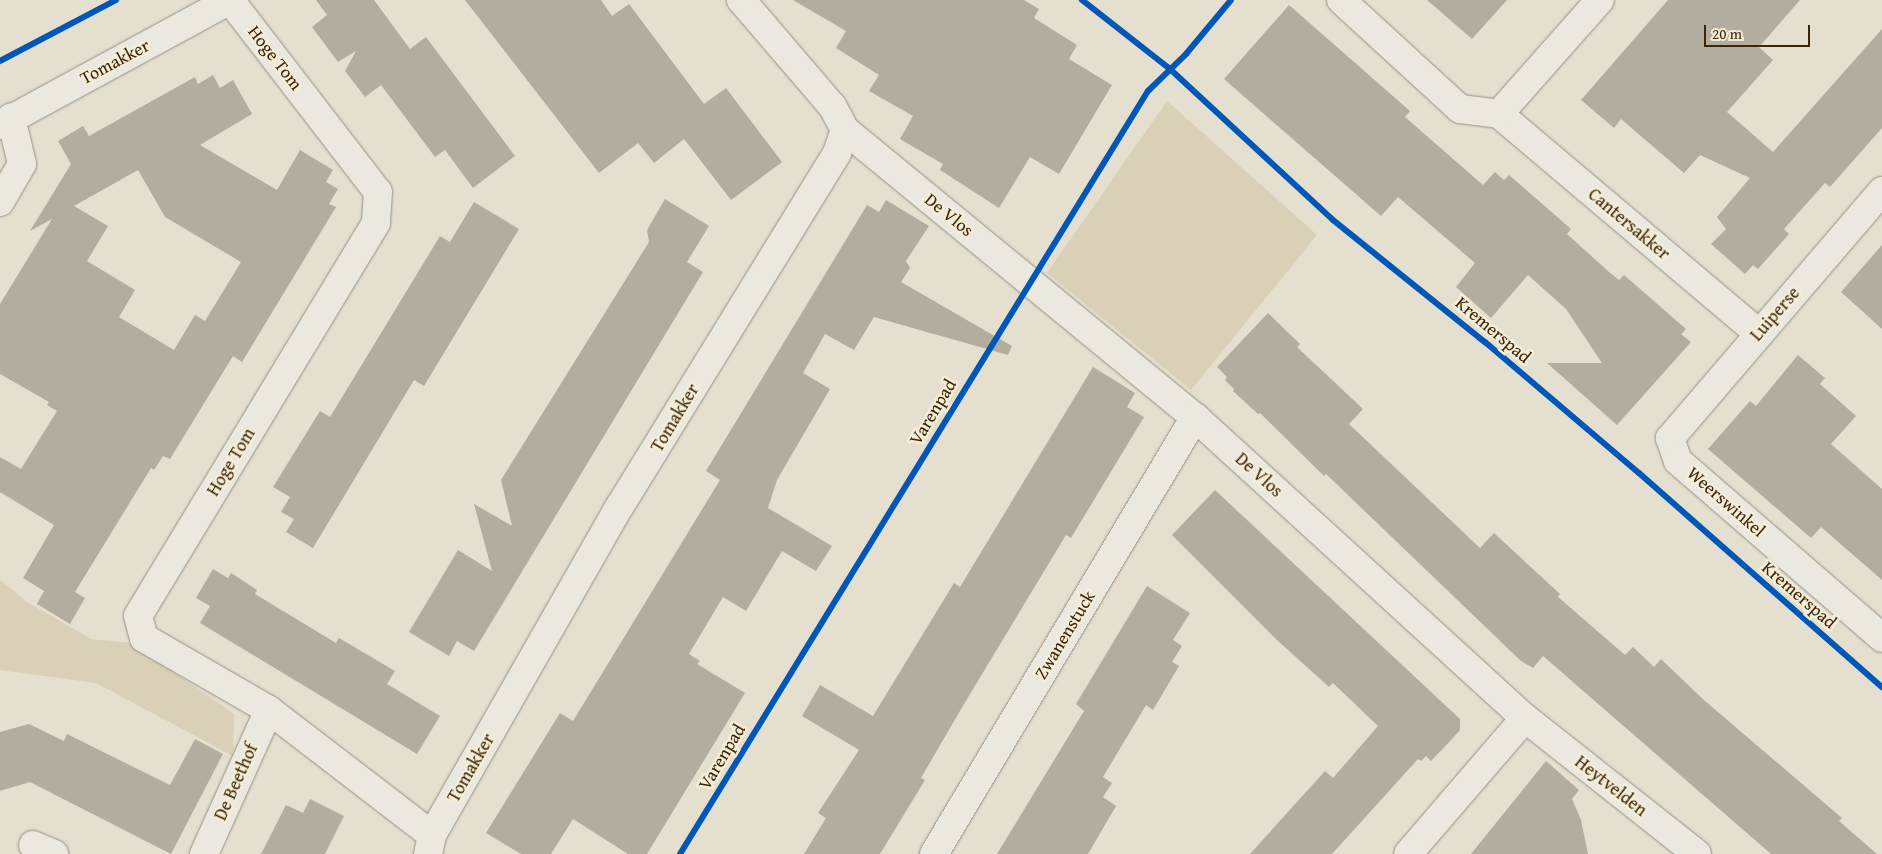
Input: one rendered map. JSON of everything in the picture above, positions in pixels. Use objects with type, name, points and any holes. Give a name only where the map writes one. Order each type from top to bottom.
[{"type":"street","name":"Tomakker","points":[[6,121],[230,0]]},
{"type":"street","name":"Hoge Tom","points":[[230,0],[378,192],[376,223],[138,616],[144,638],[268,710],[430,845]]},
{"type":"street","points":[[740,0],[832,106],[845,130]]},
{"type":"street","points":[[1341,0],[1460,109],[1499,114],[1600,0]]},
{"type":"street","name":"Cantersakker","points":[[1499,114],[1758,333]]},
{"type":"street","points":[[0,202],[22,164],[6,121]]},
{"type":"street","name":"Tomakker","points":[[430,845],[620,506],[836,153],[845,130]]},
{"type":"street","name":"De Vlos","points":[[845,130],[1196,417],[1525,718]]},
{"type":"street","name":"Luiperse","points":[[1670,438],[1758,333],[1880,199]]},
{"type":"street","name":"Zwanenstuck","points":[[934,854],[1196,417]]},
{"type":"street","name":"Weerswinkel","points":[[1670,438],[1678,461],[1882,638]]},
{"type":"street","name":"De Beethof","points":[[204,854],[268,710]]},
{"type":"street","points":[[1408,854],[1525,718]]},
{"type":"street","name":"Heytvelden","points":[[1525,718],[1697,854]]},
{"type":"shaded area","points":[[1167,101],[1317,235],[1191,390],[1047,273]]},
{"type":"shaded area","points":[[0,580],[27,602],[91,639],[132,643],[234,714],[233,756],[96,683],[0,670]]},
{"type":"building","points":[[316,0],[374,0],[410,49],[426,37],[515,156],[473,188],[445,150],[435,157],[381,85],[365,97],[345,71],[356,51],[338,62],[312,27],[327,15]]},
{"type":"building","points":[[465,0],[601,0],[612,16],[629,4],[704,104],[726,88],[782,162],[731,200],[684,139],[654,163],[638,143],[599,173]]},
{"type":"building","points":[[793,0],[1024,0],[1039,9],[1034,18],[1077,45],[1069,59],[1112,85],[1059,174],[1030,157],[999,208],[940,170],[943,164],[900,139],[913,116],[869,91],[879,75],[836,48],[846,31]]},
{"type":"building","points":[[1427,0],[1507,0],[1472,39]]},
{"type":"building","points":[[1668,0],[1800,0],[1759,47],[1773,60],[1727,112],[1773,152],[1882,29],[1882,128],[1830,187],[1825,183],[1784,229],[1789,234],[1758,269],[1753,265],[1745,274],[1711,244],[1726,229],[1717,217],[1750,178],[1700,155],[1684,173],[1621,119],[1614,128],[1581,100]]},
{"type":"building","points":[[1289,5],[1410,111],[1405,117],[1483,185],[1495,172],[1504,180],[1509,175],[1571,229],[1567,234],[1609,272],[1619,280],[1624,275],[1686,329],[1681,334],[1691,342],[1617,425],[1547,363],[1602,363],[1566,309],[1528,275],[1491,318],[1456,287],[1475,263],[1398,197],[1381,216],[1224,79]]},
{"type":"building","points":[[213,75],[220,88],[233,80],[252,114],[200,145],[277,190],[300,150],[333,170],[326,182],[338,189],[329,204],[336,207],[242,362],[233,356],[170,459],[163,456],[154,470],[151,468],[75,592],[85,598],[70,624],[37,604],[44,591],[23,578],[54,525],[0,492],[0,457],[21,469],[57,411],[47,405],[49,402],[0,374],[0,304],[52,219],[30,231],[71,164],[58,141],[83,126],[89,136],[195,77],[198,84]],"holes":[[[138,170],[165,217],[241,262],[205,321],[195,315],[174,350],[119,317],[135,290],[87,261],[108,226],[74,206]]]},
{"type":"building","points":[[665,199],[709,226],[687,262],[703,272],[474,651],[457,641],[449,656],[409,632],[458,550],[492,571],[474,504],[512,526],[501,480],[649,242],[647,230]]},
{"type":"building","points":[[886,200],[929,226],[906,261],[910,268],[901,282],[1012,346],[1008,355],[874,317],[854,350],[825,334],[803,373],[830,389],[777,480],[768,508],[832,546],[816,571],[782,551],[746,611],[723,597],[689,654],[700,661],[697,664],[745,693],[647,854],[628,854],[573,819],[551,854],[521,854],[486,833],[560,713],[573,721],[720,480],[706,471],[867,205],[879,212]]},
{"type":"building","points":[[474,202],[519,229],[424,386],[414,380],[313,548],[286,532],[294,519],[281,512],[290,497],[273,487],[320,411],[330,417],[440,236],[450,242]]},
{"type":"building","points":[[1882,245],[1882,329],[1841,292]]},
{"type":"building","points":[[1268,313],[1300,344],[1297,347],[1363,409],[1349,424],[1480,548],[1494,533],[1560,594],[1558,597],[1625,655],[1633,647],[1654,667],[1661,659],[1705,701],[1842,818],[1839,821],[1877,854],[1771,854],[1543,656],[1533,668],[1521,661],[1326,474],[1324,476],[1260,413],[1258,414],[1233,391],[1234,389],[1225,380],[1227,377],[1217,367]]},
{"type":"building","points":[[1798,355],[1825,378],[1820,384],[1856,416],[1831,444],[1882,489],[1882,580],[1821,527],[1811,538],[1708,449],[1750,401],[1756,406]]},
{"type":"building","points":[[1093,367],[1135,393],[1127,407],[1144,417],[1071,538],[1066,535],[964,704],[921,778],[925,780],[880,854],[804,854],[826,818],[818,813],[859,750],[802,716],[820,685],[873,716],[954,583],[960,587]]},
{"type":"building","points":[[1215,490],[1460,719],[1460,730],[1452,739],[1431,761],[1426,756],[1421,761],[1418,759],[1332,854],[1250,854],[1325,771],[1333,778],[1378,726],[1333,683],[1329,687],[1277,640],[1172,535]]},
{"type":"building","points":[[213,569],[228,578],[231,573],[257,590],[255,594],[336,643],[339,638],[395,671],[387,684],[440,716],[417,754],[200,623],[210,606],[196,598]]},
{"type":"building","points":[[1147,586],[1190,613],[1173,640],[1182,646],[1172,662],[1179,666],[1153,710],[1146,705],[1103,777],[1112,783],[1103,797],[1116,806],[1088,854],[997,854],[1084,711],[1076,704]]},
{"type":"building","points":[[29,724],[64,741],[67,734],[170,785],[195,739],[223,754],[171,854],[30,782],[0,791],[0,732]]},
{"type":"building","points":[[1546,761],[1579,790],[1572,799],[1581,820],[1588,854],[1471,854]]},
{"type":"building","points":[[310,799],[344,816],[325,854],[261,854],[286,805],[303,813]]},
{"type":"cycle path","points":[[0,61],[116,0]]},
{"type":"cycle path","name":"Kremerspad","points":[[1082,0],[1170,69],[1333,220],[1485,342],[1639,473],[1882,687]]},
{"type":"cycle path","name":"Varenpad","points":[[680,854],[1148,91],[1186,54],[1231,0]]}]
